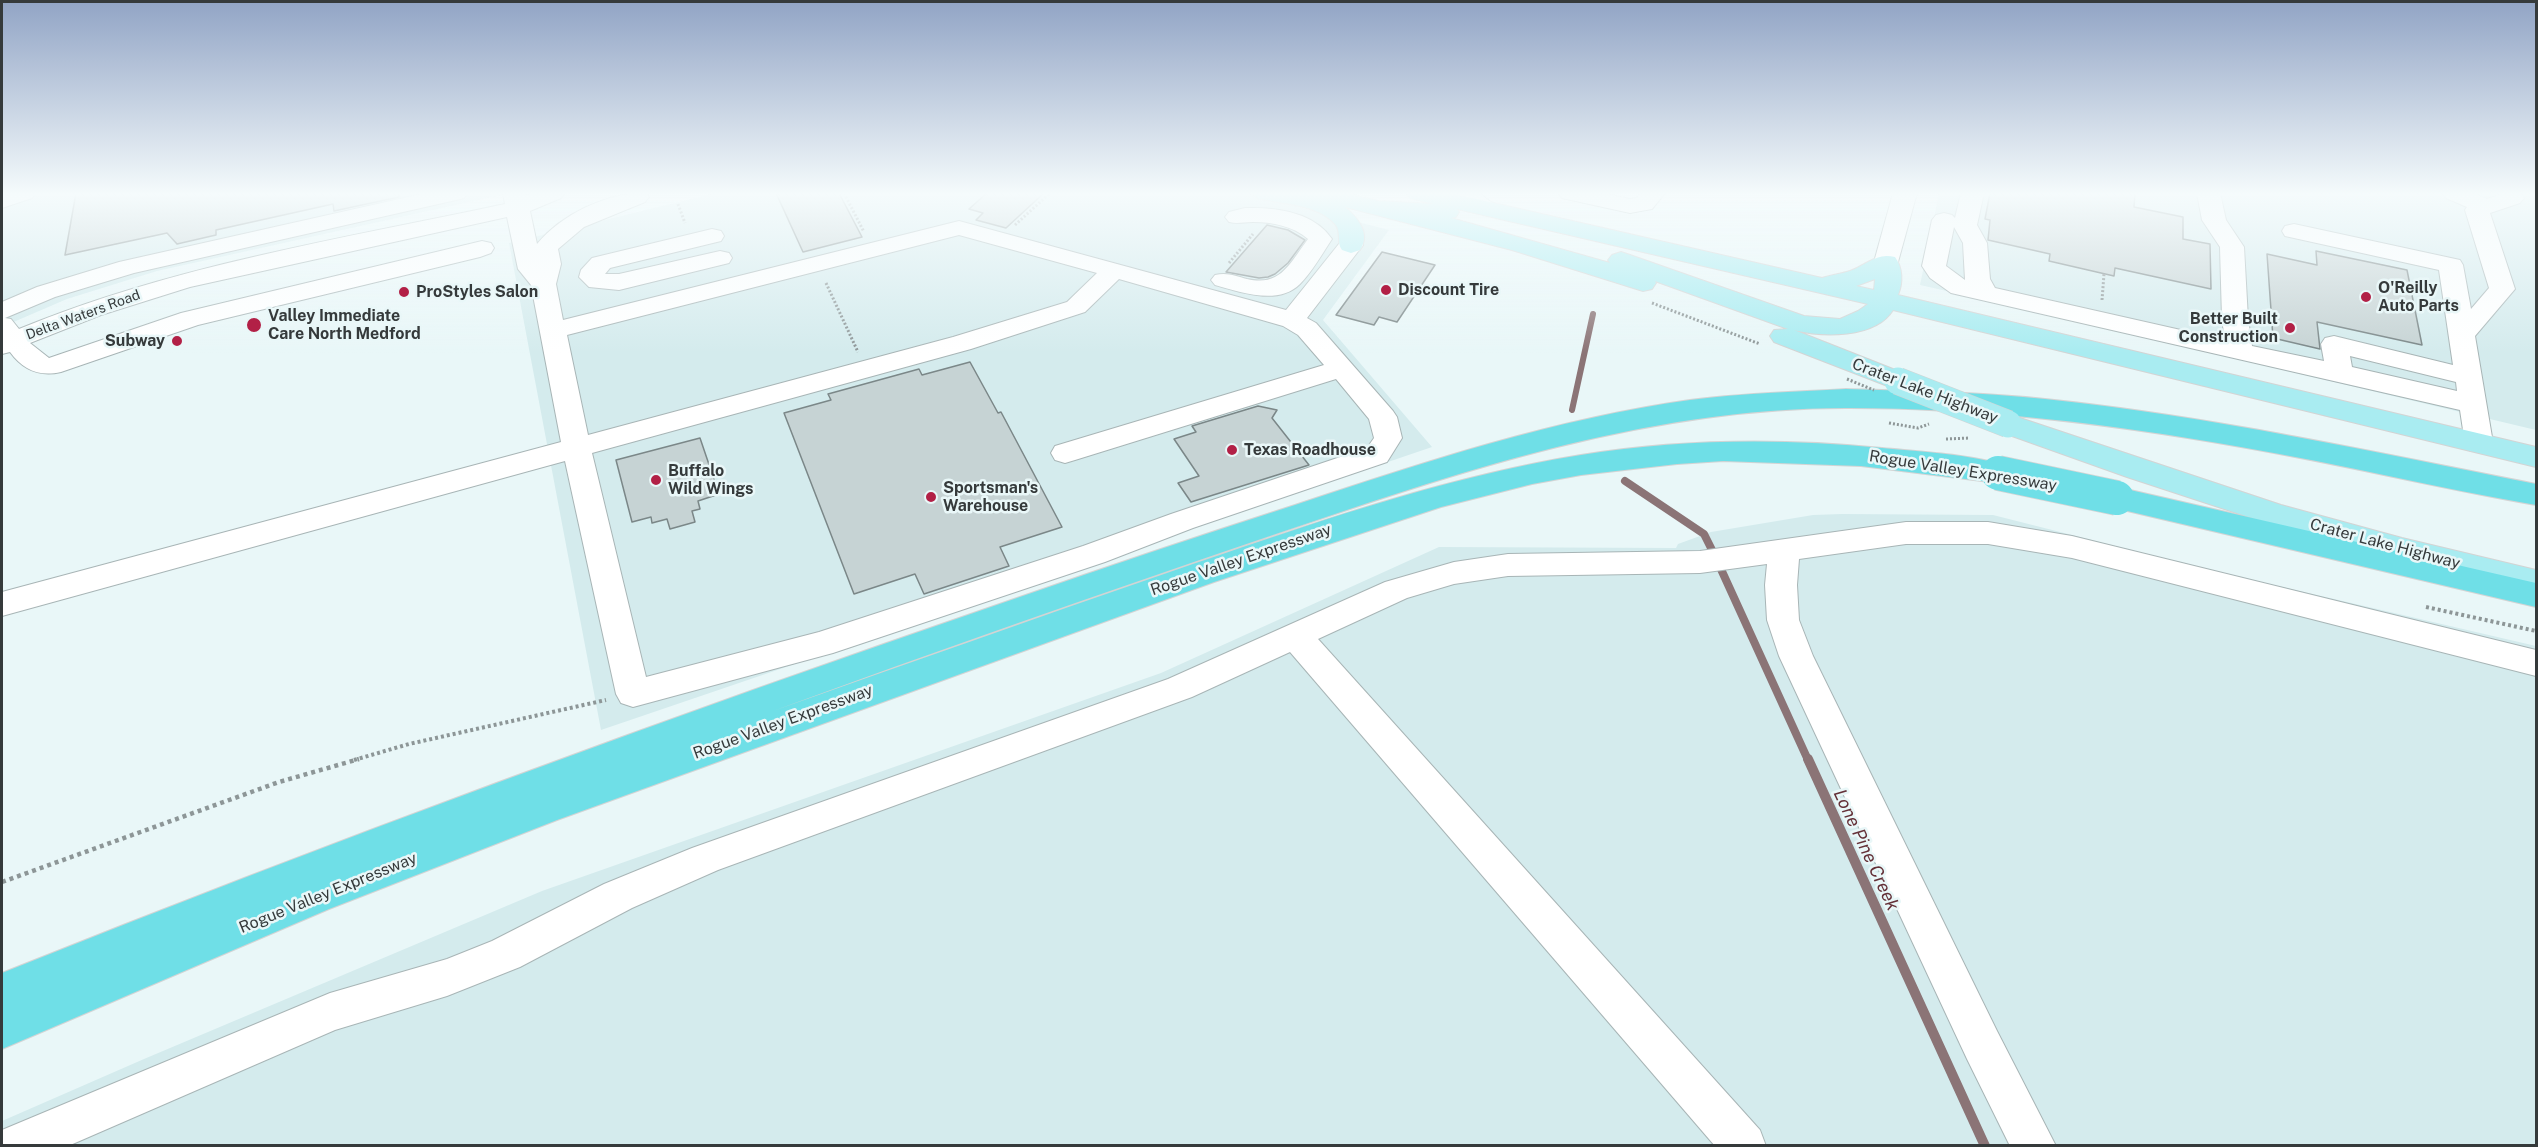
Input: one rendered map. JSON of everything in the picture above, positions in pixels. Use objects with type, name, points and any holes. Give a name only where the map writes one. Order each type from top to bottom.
[{"type":"highway","name":"Rogue Valley Expressway","points":[[2,993],[239,896],[607,756],[813,682],[1390,483],[1542,438],[1634,418],[1740,404],[1791,401],[1898,399],[1984,404],[2107,417],[2199,431],[2536,495]]},
{"type":"highway","name":"Rogue Valley Expressway","points":[[2,1029],[416,857],[612,784],[1113,605],[1377,513],[1437,496],[1591,463],[1707,452],[1837,453],[1889,457],[1998,473],[2117,498],[2536,595]]},
{"type":"main road","name":"Crater Lake Highway","points":[[1520,247],[1629,278],[1713,308],[2119,465],[2239,504],[2390,547],[2536,582]]},
{"type":"main road","points":[[1574,247],[1654,270],[1798,323],[1828,329],[1855,325],[1880,312],[1889,285],[1886,262],[1860,277],[1820,286]]},
{"type":"main road","points":[[1650,247],[1884,300],[2536,457]]},
{"type":"street","points":[[2,310],[46,292],[128,267],[219,247]]},
{"type":"street","name":"Delta Waters Road","points":[[6,337],[164,287],[327,247]]},
{"type":"street","points":[[525,247],[530,269],[543,284]]},
{"type":"street","points":[[547,247],[549,264],[543,284],[552,332],[633,694],[821,644],[1094,554],[1182,521],[1377,455],[1388,438],[1383,417],[1307,329],[1292,320],[1183,279]]},
{"type":"street","points":[[552,332],[886,247]]},
{"type":"street","points":[[1027,247],[1114,270],[1183,279],[1214,277],[1260,290],[1275,288],[1290,280],[1314,247]]},
{"type":"street","points":[[1292,320],[1350,247]]},
{"type":"street","points":[[1886,262],[1890,247]]},
{"type":"street","points":[[1944,247],[1934,266],[1939,273],[1960,288],[2473,404]]},
{"type":"street","points":[[1975,247],[1977,279],[1985,293]]},
{"type":"street","points":[[2232,247],[2235,319],[2240,352]]},
{"type":"street","points":[[2366,247],[2451,265],[2480,443]]},
{"type":"street","points":[[2462,335],[2502,289],[2489,247]]},
{"type":"street","points":[[6,337],[40,366],[51,366],[148,332],[482,248]]},
{"type":"street","points":[[2,604],[576,446],[962,343],[1076,307],[1114,270]]},
{"type":"street","points":[[2339,372],[2334,344],[2469,377]]},
{"type":"street","points":[[1065,453],[1341,369]]},
{"type":"street","points":[[16,1146],[330,1012],[447,977],[506,954],[664,874],[1142,703],[1396,590],[1426,580],[1482,568],[1531,564],[1679,563],[1906,533],[1948,532],[2026,538],[2072,547],[2536,663]]},
{"type":"street","points":[[1784,549],[1781,585],[1783,620],[1796,656],[1982,1045],[2034,1146]]},
{"type":"street","points":[[1295,636],[1744,1146]]},
{"type":"path","points":[[1214,277],[1242,247]]},
{"type":"path","points":[[817,264],[865,369]]},
{"type":"path","points":[[2,882],[279,782],[410,744],[633,694]]},
{"type":"shaded area","points":[[2,247],[268,247],[157,271],[67,299],[2,327]]},
{"type":"shaded area","points":[[510,247],[1377,247],[1323,320],[1432,447],[601,730]]},
{"type":"shaded area","points":[[1928,247],[2536,247],[2536,430],[2048,314],[1920,285]]},
{"type":"shaded area","points":[[1813,515],[1993,515],[2218,572],[2536,646],[2536,1145],[2,1146],[2,1121],[542,891],[1161,673],[1439,547],[1676,548],[1678,544],[1711,532]]},
{"type":"building","points":[[67,247],[104,247],[65,255]]},
{"type":"building","points":[[800,247],[825,247],[803,252]]},
{"type":"building","points":[[1248,247],[1300,247],[1288,263],[1268,277],[1259,278],[1226,272]]},
{"type":"building","points":[[2017,247],[2210,247],[2211,289],[2115,268],[2114,276],[2049,261],[2050,254]]},
{"type":"building","name":"O'Reilly Auto Parts","points":[[2316,251],[2407,270],[2422,345],[2317,322],[2320,349],[2273,338],[2267,254],[2317,265]]},
{"type":"building","name":"Discount Tire","points":[[1382,252],[1435,265],[1397,322],[1379,317],[1374,325],[1336,315]]},
{"type":"building","name":"Sportsman's Warehouse","points":[[970,362],[998,413],[1001,412],[1062,527],[1000,547],[1009,566],[924,594],[915,574],[854,594],[784,413],[831,400],[828,394],[919,369],[922,375]]},
{"type":"building","name":"Texas Roadhouse","points":[[1258,406],[1277,410],[1272,418],[1309,465],[1191,502],[1178,483],[1199,476],[1174,439],[1196,432],[1192,426]]},
{"type":"building","name":"Buffalo Wild Wings","points":[[700,438],[719,494],[698,501],[700,509],[692,511],[695,522],[670,529],[667,519],[652,523],[651,517],[632,522],[616,460]]},
{"type":"waterway","name":"Lone Pine Creek","points":[[1572,410],[1593,314]]},
{"type":"waterway","name":"Lone Pine Creek","points":[[1625,481],[1704,534],[1712,550]]},
{"type":"waterway","name":"Lone Pine Creek","points":[[1720,567],[1808,760]]},
{"type":"waterway","name":"Lone Pine Creek","points":[[1808,759],[1985,1146]]},
{"type":"place","name":"Discount Tire","points":[[1386,290]]},
{"type":"place","name":"ProStyles Salon","points":[[404,292]]},
{"type":"place","name":"O'Reilly Auto Parts","points":[[2366,297]]},
{"type":"place","name":"Valley Immediate Care North Medford","points":[[254,325]]},
{"type":"place","name":"Better Built Construction","points":[[2290,328]]},
{"type":"place","name":"Subway","points":[[177,341]]},
{"type":"place","name":"Texas Roadhouse","points":[[1232,450]]},
{"type":"place","name":"Buffalo Wild Wings","points":[[656,480]]},
{"type":"place","name":"Sportsman's Warehouse","points":[[931,497]]}]
